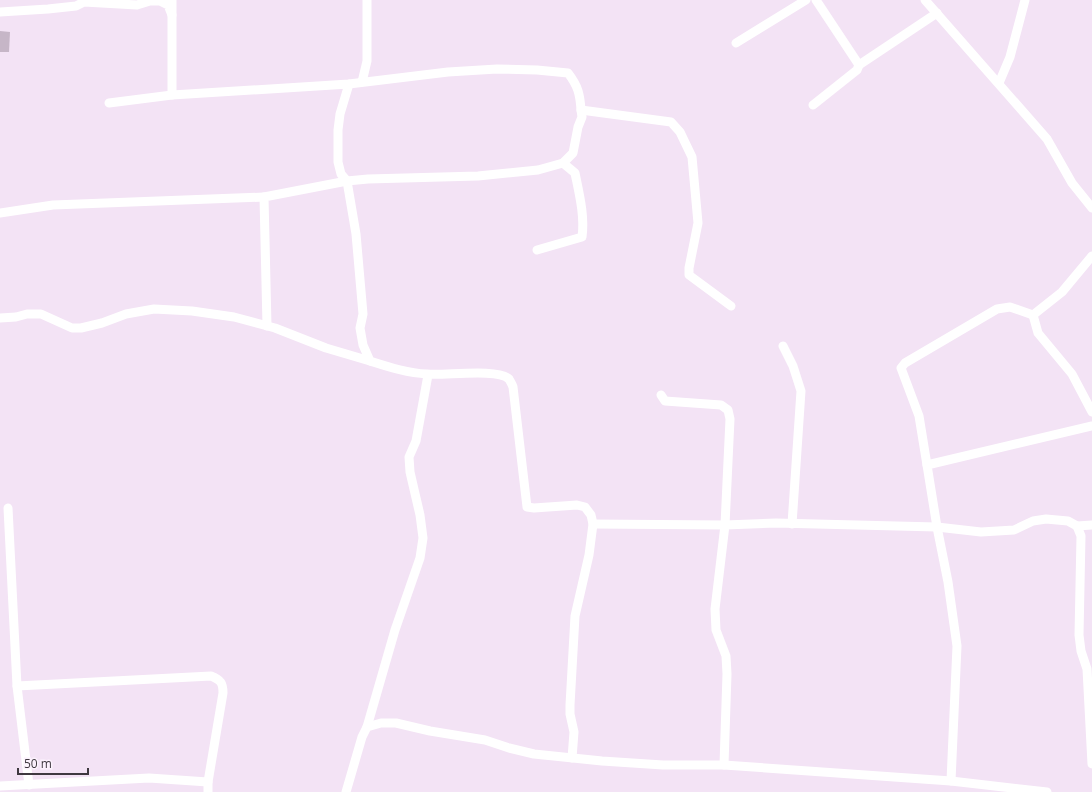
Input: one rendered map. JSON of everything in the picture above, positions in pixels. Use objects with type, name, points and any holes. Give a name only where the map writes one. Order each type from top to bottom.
[{"type":"street","points":[[172,0],[172,95]]},
{"type":"street","points":[[362,82],[366,61],[366,0]]},
{"type":"street","points":[[736,43],[806,0]]},
{"type":"street","points":[[816,0],[859,65]]},
{"type":"street","points":[[925,0],[1047,139],[1072,183],[1092,208]]},
{"type":"street","points":[[999,83],[1010,57],[1025,0]]},
{"type":"street","points":[[0,12],[62,8],[76,6],[84,2],[137,5],[150,1],[160,1],[168,5],[172,15]]},
{"type":"street","points":[[813,105],[857,70],[859,65],[937,13]]},
{"type":"street","points":[[109,103],[172,95],[349,84],[448,72],[497,69],[537,70],[568,73],[576,83],[580,96],[582,118],[578,127],[573,153],[575,173],[581,202],[582,237],[537,250]]},
{"type":"street","points":[[349,84],[340,114],[338,130],[338,162],[341,174],[347,181],[356,234],[363,314],[360,328],[363,345],[370,361]]},
{"type":"street","points":[[581,110],[671,122],[680,132],[692,157],[698,223],[690,275],[731,306]]},
{"type":"street","points":[[0,213],[53,205],[264,197],[347,181],[450,177],[538,170],[563,163],[573,153]]},
{"type":"street","points":[[563,163],[575,173]]},
{"type":"street","points":[[264,197],[267,326]]},
{"type":"street","points":[[1033,316],[1062,292],[1092,256]]},
{"type":"street","points":[[952,781],[957,646],[944,556],[937,527],[919,416],[901,368],[905,363],[997,309],[1010,307],[1033,316]]},
{"type":"street","points":[[0,318],[16,317],[27,314],[40,314],[72,328],[81,328],[102,323],[126,314],[154,309],[192,311],[234,317],[267,326],[326,348],[403,371],[428,375],[456,373],[499,374],[508,378],[513,387],[527,507],[534,508],[578,505],[585,507],[591,515],[593,524],[589,555],[575,616],[570,705],[570,714],[574,732],[572,758]]},
{"type":"street","points":[[1033,316],[1038,333],[1072,374],[1092,412]]},
{"type":"street","points":[[783,346],[793,366],[801,391],[792,524]]},
{"type":"street","points":[[346,792],[362,736],[368,727],[395,630],[420,558],[424,538],[410,472],[409,457],[416,441],[428,375]]},
{"type":"street","points":[[661,395],[665,401],[721,405],[728,410],[730,419],[725,525],[715,609],[716,630],[726,656],[727,674],[724,765]]},
{"type":"street","points":[[927,464],[1092,426]]},
{"type":"street","points":[[8,508],[17,686],[29,785]]},
{"type":"street","points":[[593,524],[725,525],[776,523],[937,527],[981,532],[1014,530],[1033,521],[1046,519],[1068,521],[1077,526],[1092,525]]},
{"type":"street","points":[[1077,526],[1081,536],[1079,635],[1081,651],[1090,669],[1092,764]]},
{"type":"street","points":[[0,786],[29,785],[44,788],[149,778],[208,787],[223,694],[223,685],[220,680],[211,676],[17,686]]},
{"type":"street","points":[[368,727],[381,723],[396,723],[430,731],[485,740],[509,748],[528,752],[572,758],[663,765],[724,765],[952,781],[1047,792]]},
{"type":"building","points":[[0,31],[10,32],[9,52],[0,52]]}]
